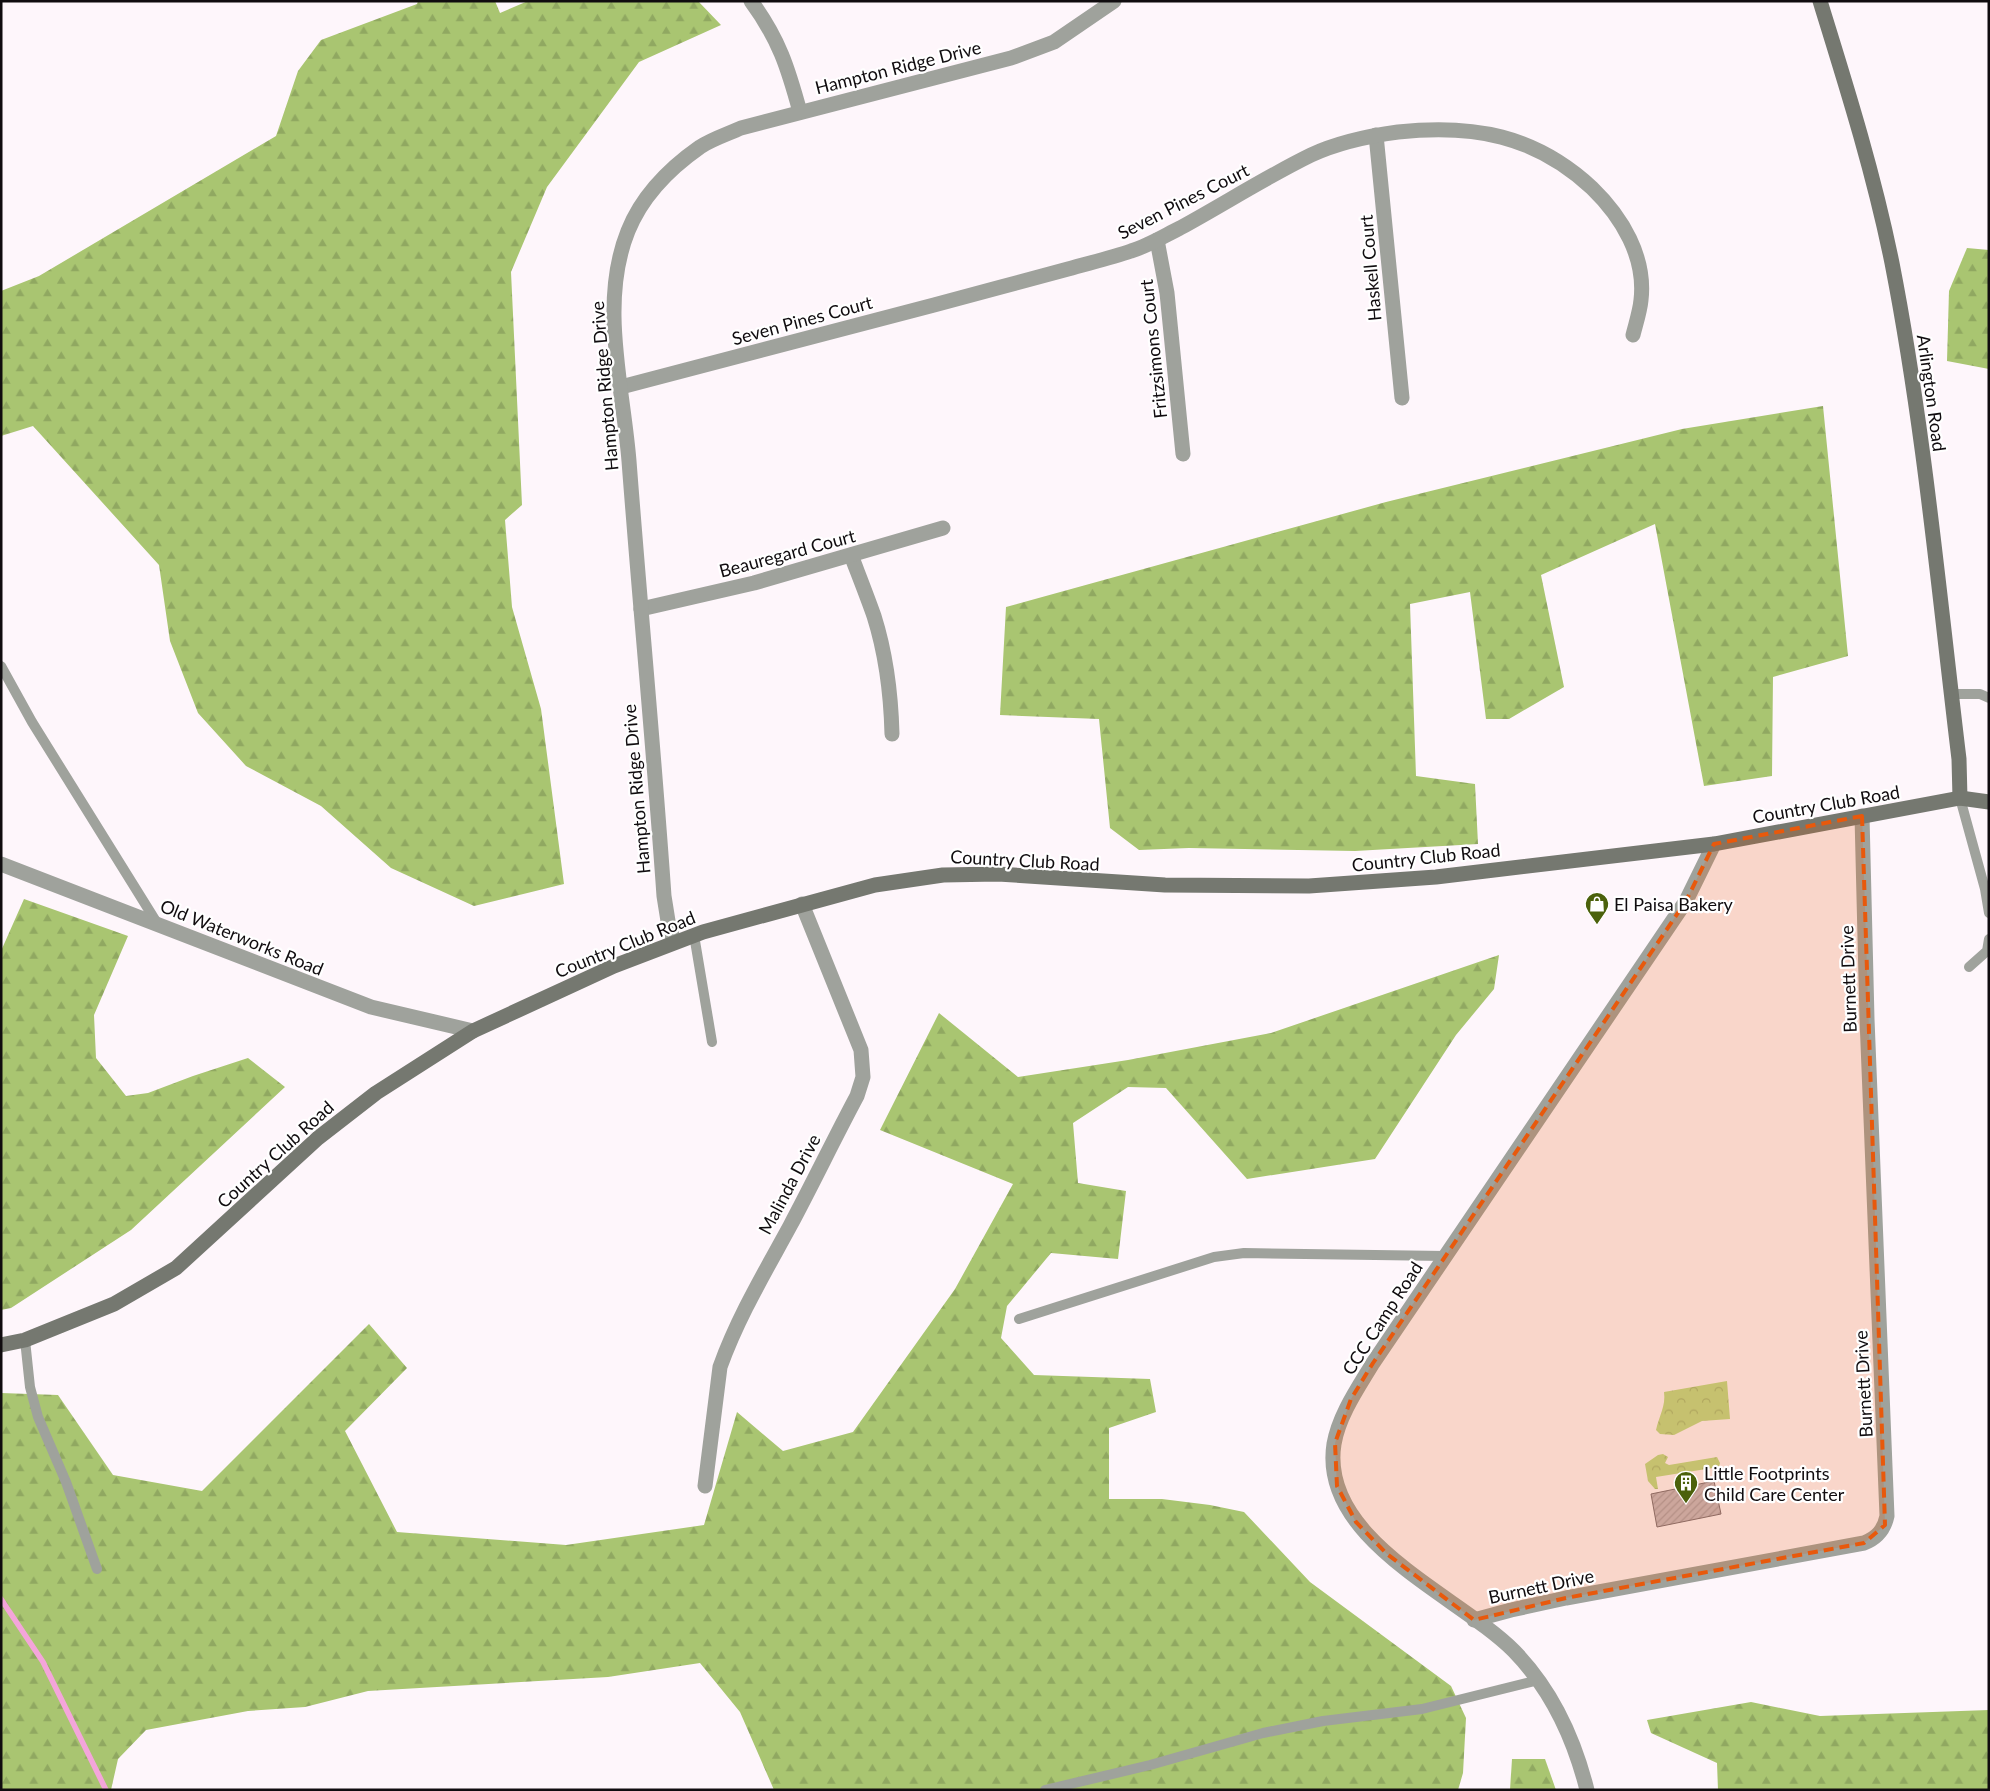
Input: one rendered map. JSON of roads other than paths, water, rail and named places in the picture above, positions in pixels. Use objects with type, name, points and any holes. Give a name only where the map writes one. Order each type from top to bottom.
[{"type":"street","points":[[751,1],[766,21],[784,57],[800,112]]},
{"type":"street","name":"Hampton Ridge Drive","points":[[674,942],[664,896],[614,314],[616,276],[620,254],[636,212],[665,175],[701,146],[742,128],[1019,55],[1054,42],[1114,1]]},
{"type":"street","name":"Arlington Road","points":[[1820,1],[1852,104],[1891,262],[1908,355],[1959,760],[1960,798]]},
{"type":"street","name":"Seven Pines Court","points":[[621,387],[1124,253],[1157,240],[1313,154],[1344,142],[1376,135],[1422,130],[1460,130],[1500,136],[1538,150],[1580,177],[1600,196],[1616,216],[1629,238],[1638,260],[1642,280],[1641,300],[1633,335]]},
{"type":"street","name":"Haskell Court","points":[[1376,135],[1402,398]]},
{"type":"street","name":"Fritzsimons Court","points":[[1157,240],[1167,293],[1183,454]]},
{"type":"street","name":"Beauregard Court","points":[[640,609],[754,583],[943,528]]},
{"type":"street","points":[[851,555],[874,617],[879,638],[891,702],[892,734]]},
{"type":"street","name":"Country Club Road","points":[[1,1345],[25,1340],[114,1304],[176,1268],[318,1138],[376,1092],[473,1031],[614,966],[674,942],[802,904],[875,885],[943,875],[998,874],[1165,886],[1309,886],[1436,877],[1714,844],[1960,798],[1989,802]]},
{"type":"street","name":"Burnett Drive","points":[[1474,1620],[1566,1598],[1864,1543],[1872,1540],[1885,1525],[1887,1516],[1867,1019],[1862,816]]},
{"type":"street","name":"CCC Camp Road","points":[[1587,1790],[1567,1730],[1551,1698],[1539,1680],[1512,1650],[1387,1554],[1368,1537],[1344,1504],[1333,1468],[1335,1443],[1351,1399],[1445,1256],[1582,1058],[1686,901],[1714,844]]},
{"type":"street","name":"Old Waterworks Road","points":[[1,864],[158,923],[371,1007],[473,1031]]},
{"type":"street","name":"Malinda Drive","points":[[705,1486],[720,1367],[726,1350],[751,1295],[857,1096],[863,1077],[863,1058],[856,1033],[802,904]]},
{"type":"lane","points":[[1,666],[32,722],[158,923]]},
{"type":"lane","points":[[1951,694],[1980,694],[1989,698]]},
{"type":"lane","points":[[1960,798],[1985,890],[1989,913]]},
{"type":"lane","points":[[694,935],[712,1042]]},
{"type":"lane","points":[[1969,967],[1986,951],[1989,939]]},
{"type":"lane","points":[[1019,1319],[1214,1258],[1244,1254],[1445,1256]]},
{"type":"lane","points":[[25,1340],[30,1387],[38,1417],[66,1482],[96,1568]]},
{"type":"lane","points":[[1045,1790],[1150,1765],[1263,1734],[1323,1721],[1422,1709],[1539,1680]]},
{"type":"waterway","points":[[1,1599],[43,1662],[106,1790]]},
{"type":"place","name":"El Paisa Bakery","points":[[1597,925]]},
{"type":"place","name":"Little Footprints Child Care Center","points":[[1686,1504]]}]
